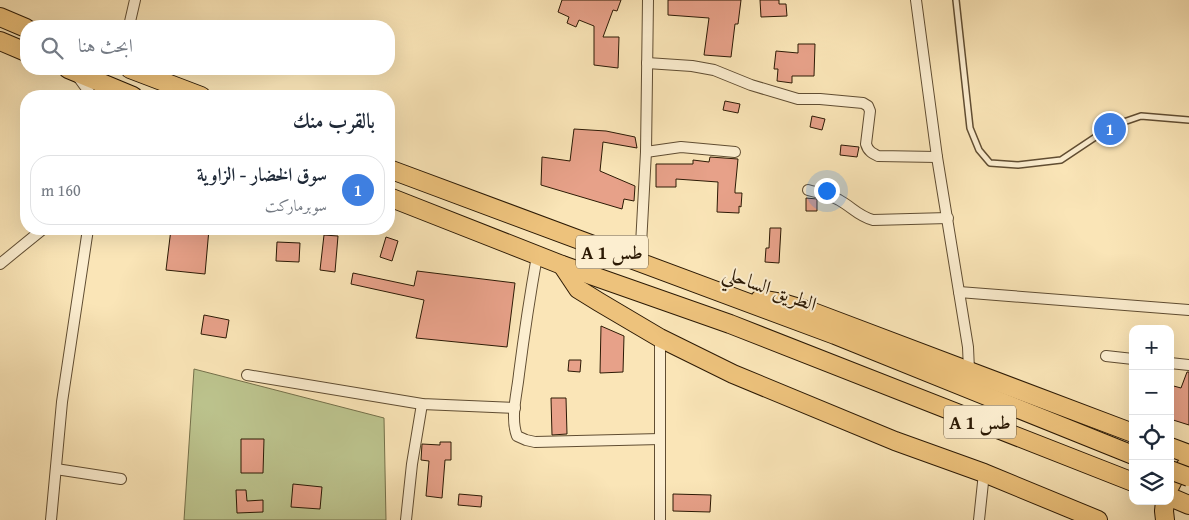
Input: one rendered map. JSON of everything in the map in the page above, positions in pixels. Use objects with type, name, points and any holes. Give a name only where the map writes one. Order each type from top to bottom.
[{"type":"highway","points":[[0,17],[20,25]]},
{"type":"highway","points":[[0,41],[20,49]]},
{"type":"highway","points":[[83,75],[119,90]]},
{"type":"highway","points":[[146,75],[185,90]]},
{"type":"highway","name":"الطريق الساحلي","points":[[395,171],[835,335],[1129,453]]},
{"type":"highway","points":[[395,199],[562,265],[578,289],[660,338],[733,374],[895,441],[984,473],[1098,520]]},
{"type":"highway","name":"A 1 طس","points":[[562,265],[730,324],[1129,480]]},
{"type":"highway","points":[[717,291],[783,303],[805,310],[1129,431]]},
{"type":"highway","points":[[1174,448],[1189,454]]},
{"type":"highway","points":[[1174,480],[1189,463]]},
{"type":"highway","points":[[1174,471],[1189,477]]},
{"type":"highway","points":[[1174,499],[1189,505]]},
{"type":"highway","points":[[1165,505],[1165,520]]},
{"type":"street","points":[[130,20],[135,0]]},
{"type":"street","points":[[640,263],[646,152],[648,0]]},
{"type":"street","points":[[916,0],[937,157],[968,346],[969,370]]},
{"type":"street","points":[[647,63],[692,66],[714,70],[751,85],[798,99],[863,103],[870,110],[866,144],[871,152],[878,156],[937,157]]},
{"type":"street","points":[[75,75],[87,90]]},
{"type":"street","points":[[646,152],[681,147],[735,152]]},
{"type":"street","points":[[808,190],[829,195],[841,201],[862,217],[873,220],[948,218]]},
{"type":"street","points":[[0,264],[36,235]]},
{"type":"street","points":[[52,520],[62,402],[86,235]]},
{"type":"street","points":[[537,256],[526,319],[515,408],[514,427],[517,436],[535,442],[660,438]]},
{"type":"street","points":[[959,292],[1189,310]]},
{"type":"street","points":[[660,338],[660,520]]},
{"type":"street","points":[[1106,356],[1129,358]]},
{"type":"street","points":[[1174,362],[1189,364]]},
{"type":"street","points":[[248,374],[422,404],[515,408]]},
{"type":"street","points":[[406,520],[412,464],[422,404]]},
{"type":"street","points":[[56,469],[121,479]]},
{"type":"street","points":[[979,520],[984,473]]},
{"type":"lane","points":[[956,0],[970,128],[978,150],[990,163],[1018,165],[1061,160],[1112,126],[1141,116],[1189,120]]},
{"type":"green space","points":[[194,369],[384,418],[386,520],[184,520]]},
{"type":"building","points":[[562,0],[621,0],[617,11],[613,10],[603,37],[619,37],[618,68],[594,65],[594,26],[579,20],[576,27],[567,23],[569,17],[558,12]]},
{"type":"building","points":[[668,0],[741,0],[738,24],[735,24],[731,57],[704,55],[709,18],[668,15]]},
{"type":"building","points":[[760,0],[779,0],[779,4],[786,4],[787,16],[761,17]]},
{"type":"building","points":[[798,44],[815,44],[814,76],[792,76],[792,83],[777,81],[778,69],[774,69],[776,51],[798,53]]},
{"type":"building","points":[[725,101],[740,104],[738,113],[723,110]]},
{"type":"building","points":[[812,116],[825,119],[822,130],[810,127]]},
{"type":"building","points":[[574,129],[606,131],[635,137],[637,148],[603,142],[600,171],[635,186],[634,201],[624,199],[622,209],[541,185],[542,157],[570,161]]},
{"type":"building","points":[[841,145],[859,147],[857,157],[840,155]]},
{"type":"building","points":[[710,157],[738,159],[735,193],[742,193],[739,213],[717,212],[718,182],[676,179],[676,187],[656,187],[656,164],[693,164],[693,160],[709,162]]},
{"type":"building","points":[[806,198],[817,199],[817,211],[806,211]]},
{"type":"building","points":[[770,228],[781,228],[779,263],[765,262],[766,248],[769,248]]},
{"type":"building","points":[[170,235],[208,235],[205,274],[166,270]]},
{"type":"building","points":[[324,235],[338,236],[335,272],[320,270]]},
{"type":"building","points":[[386,237],[398,241],[392,261],[380,257]]},
{"type":"building","points":[[277,242],[300,243],[299,262],[276,261]]},
{"type":"building","points":[[417,271],[515,283],[507,347],[416,338],[424,300],[351,284],[353,273],[414,286]]},
{"type":"building","points":[[204,315],[229,320],[226,338],[201,334]]},
{"type":"building","points":[[601,326],[624,336],[623,372],[600,373]]},
{"type":"building","points":[[569,360],[581,360],[580,372],[568,371]]},
{"type":"building","points":[[1187,372],[1189,372],[1189,425],[1174,420],[1174,386],[1181,388]]},
{"type":"building","points":[[551,398],[566,398],[567,434],[552,435]]},
{"type":"building","points":[[241,439],[264,439],[263,473],[241,473]]},
{"type":"building","points":[[440,442],[451,442],[451,460],[445,460],[442,498],[426,496],[429,461],[421,460],[422,444],[440,445]]},
{"type":"building","points":[[293,484],[322,487],[320,509],[291,507]]},
{"type":"building","points":[[236,490],[246,490],[247,501],[263,500],[263,512],[237,513]]},
{"type":"building","points":[[459,494],[482,496],[481,507],[458,505]]},
{"type":"building","points":[[673,494],[711,495],[710,512],[673,511]]},
{"type":"place","name":"سوق الخضار - الزاوية","points":[[1110,129]]}]
